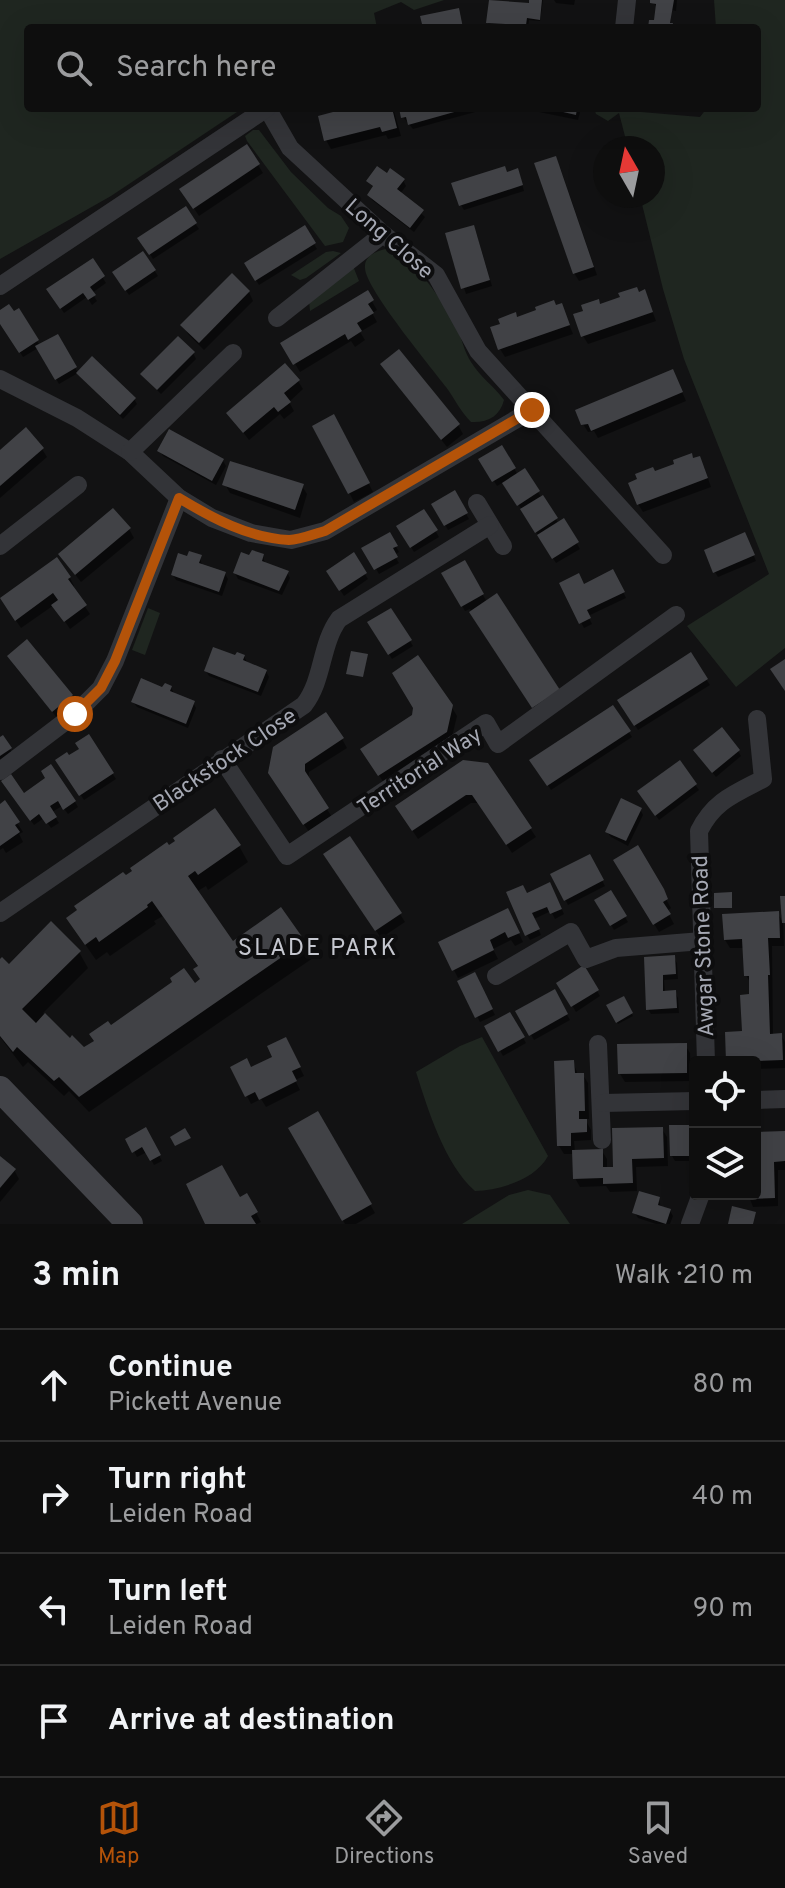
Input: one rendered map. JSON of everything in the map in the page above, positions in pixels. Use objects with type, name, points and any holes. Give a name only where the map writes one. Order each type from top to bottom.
[{"type":"street","points":[[624,24],[627,0]]},
{"type":"street","points":[[0,286],[261,112]]},
{"type":"street","name":"Long Close","points":[[269,112],[290,148],[383,234],[436,275],[478,351],[663,555]]},
{"type":"street","points":[[277,318],[383,234]]},
{"type":"street","points":[[130,452],[233,353]]},
{"type":"street","points":[[2,385],[77,418],[130,452],[179,498],[212,518],[251,533],[291,540],[325,531],[532,410]]},
{"type":"street","points":[[0,546],[78,485]]},
{"type":"street","points":[[0,771],[75,714],[101,688],[121,647],[179,498]]},
{"type":"street","points":[[477,503],[503,546]]},
{"type":"street","name":"Blackstock Close","points":[[0,913],[304,705],[314,691],[331,630],[339,619],[490,525]]},
{"type":"street","name":"Territorial Way","points":[[222,759],[287,856],[486,723],[498,744],[676,615]]},
{"type":"street","name":"Awgar Stone Road","points":[[706,1056],[699,831],[708,813],[763,779],[757,719]]},
{"type":"street","points":[[496,976],[571,932],[586,959],[616,948],[702,941]]},
{"type":"street","points":[[598,1044],[603,1103],[602,1140]]},
{"type":"street","points":[[0,1089],[130,1224]]},
{"type":"street","points":[[761,1100],[785,1099]]},
{"type":"street","points":[[603,1103],[689,1101]]},
{"type":"street","points":[[690,1224],[699,1200]]},
{"type":"shaded area","points":[[0,0],[444,0],[414,10],[401,2],[374,13],[376,24],[24,24],[24,112],[237,112],[111,196],[0,259]]},
{"type":"shaded area","points":[[714,0],[785,0],[785,648],[736,687],[687,626],[769,574],[684,359],[643,208],[665,208],[665,136],[625,136],[619,113],[608,121],[595,112],[641,112],[700,117],[704,112],[761,112],[761,24],[716,24]]},
{"type":"shaded area","points":[[259,130],[291,172],[328,208],[341,216],[349,228],[343,242],[325,246],[247,141],[245,136]]},
{"type":"shaded area","points":[[386,249],[408,262],[429,284],[454,322],[471,362],[504,400],[500,410],[492,417],[471,422],[376,292],[365,264],[371,255]]},
{"type":"shaded area","points":[[326,252],[341,253],[306,278],[300,280],[291,275]]},
{"type":"shaded area","points":[[353,266],[359,281],[310,311],[309,300]]},
{"type":"shaded area","points":[[148,608],[160,613],[145,655],[132,650]]},
{"type":"shaded area","points":[[482,1037],[548,1156],[535,1171],[516,1182],[475,1191],[446,1152],[416,1072]]},
{"type":"shaded area","points":[[528,1190],[550,1195],[570,1224],[462,1224],[509,1195]]},
{"type":"building","points":[[489,0],[529,3],[529,0],[542,0],[540,20],[527,18],[526,24],[486,23]]},
{"type":"building","points":[[650,0],[674,0],[670,23],[673,24],[648,24],[649,20],[654,20],[656,4],[650,3]]},
{"type":"building","points":[[459,8],[462,24],[422,24],[420,16]]},
{"type":"building","points":[[333,112],[393,112],[397,128],[382,132],[380,127],[324,141],[318,116]]},
{"type":"building","points":[[400,112],[454,112],[408,125],[406,117],[401,118]]},
{"type":"building","points":[[247,144],[260,164],[193,209],[179,189]]},
{"type":"building","points":[[556,156],[594,267],[573,274],[534,163]]},
{"type":"building","points":[[377,166],[387,173],[390,168],[405,179],[397,189],[424,210],[410,228],[367,195],[373,186],[366,181]]},
{"type":"building","points":[[505,166],[507,172],[518,168],[523,185],[459,206],[451,183]]},
{"type":"building","points":[[186,206],[197,223],[149,255],[137,238]]},
{"type":"building","points":[[305,225],[316,243],[255,281],[244,263]]},
{"type":"building","points":[[474,225],[490,280],[461,289],[445,233]]},
{"type":"building","points":[[143,251],[156,270],[125,291],[112,272]]},
{"type":"building","points":[[93,258],[105,276],[90,287],[96,295],[88,300],[83,293],[60,309],[46,289]]},
{"type":"building","points":[[232,273],[250,291],[199,343],[180,325]]},
{"type":"building","points":[[637,287],[639,292],[645,289],[653,312],[581,337],[573,314],[583,311],[581,305],[599,299],[600,304],[620,297],[618,293]]},
{"type":"building","points":[[368,290],[374,300],[368,304],[374,313],[357,323],[362,331],[348,340],[345,334],[293,365],[280,343]]},
{"type":"building","points":[[554,300],[556,305],[562,303],[570,325],[498,350],[490,327],[500,324],[498,319],[516,312],[517,317]]},
{"type":"building","points":[[9,304],[14,311],[19,308],[39,340],[19,353],[0,324],[0,310]]},
{"type":"building","points":[[58,334],[77,367],[55,380],[35,346]]},
{"type":"building","points":[[178,336],[195,352],[157,390],[140,374]]},
{"type":"building","points":[[399,349],[460,424],[441,440],[380,364]]},
{"type":"building","points":[[92,356],[136,398],[120,415],[76,373]]},
{"type":"building","points":[[285,363],[300,380],[284,393],[291,402],[278,412],[274,407],[243,433],[226,413]]},
{"type":"building","points":[[673,369],[683,392],[591,431],[588,424],[581,425],[575,410]]},
{"type":"building","points":[[334,414],[370,483],[348,494],[312,426]]},
{"type":"building","points":[[26,427],[44,448],[0,486],[0,450]]},
{"type":"building","points":[[169,429],[224,459],[212,481],[157,451]]},
{"type":"building","points":[[502,445],[516,468],[492,482],[478,459]]},
{"type":"building","points":[[692,453],[693,458],[700,456],[708,478],[637,505],[628,483],[637,479],[635,474],[674,464],[673,460]]},
{"type":"building","points":[[230,461],[304,484],[295,510],[222,485]]},
{"type":"building","points":[[525,468],[540,491],[517,506],[502,483]]},
{"type":"building","points":[[455,490],[468,513],[444,526],[431,504]]},
{"type":"building","points":[[543,495],[558,518],[535,533],[520,509]]},
{"type":"building","points":[[113,508],[131,528],[75,575],[58,554]]},
{"type":"building","points":[[424,509],[438,530],[410,548],[396,526]]},
{"type":"building","points":[[564,518],[579,542],[552,559],[537,535]]},
{"type":"building","points":[[390,532],[398,546],[393,548],[398,557],[374,570],[361,548]]},
{"type":"building","points":[[745,532],[755,555],[713,573],[704,550]]},
{"type":"building","points":[[252,550],[264,554],[262,561],[289,571],[279,591],[233,573],[241,552],[249,555]]},
{"type":"building","points":[[189,551],[202,555],[199,563],[226,572],[219,592],[171,575],[178,553],[187,556]]},
{"type":"building","points":[[354,552],[367,573],[339,591],[326,571]]},
{"type":"building","points":[[57,557],[87,605],[64,622],[51,605],[58,600],[53,593],[15,621],[0,598]]},
{"type":"building","points":[[465,560],[484,594],[461,607],[441,573]]},
{"type":"building","points":[[613,569],[625,592],[587,610],[591,618],[579,624],[559,583],[579,573],[584,584]]},
{"type":"building","points":[[497,593],[560,690],[532,708],[469,612]]},
{"type":"building","points":[[391,608],[412,640],[388,655],[367,622]]},
{"type":"building","points":[[27,639],[73,695],[52,712],[7,656]]},
{"type":"building","points":[[213,647],[235,655],[237,652],[245,655],[243,660],[267,670],[258,692],[204,671]]},
{"type":"building","points":[[351,651],[368,654],[363,677],[346,674]]},
{"type":"building","points":[[691,652],[708,679],[634,726],[617,700]]},
{"type":"building","points":[[418,655],[453,705],[447,732],[378,776],[360,749],[412,715],[413,708],[392,673]]},
{"type":"building","points":[[785,659],[785,691],[770,669]]},
{"type":"building","points":[[141,678],[162,687],[165,683],[172,686],[170,691],[195,701],[186,724],[131,702]]},
{"type":"building","points":[[613,705],[631,731],[547,786],[529,760]]},
{"type":"building","points":[[326,712],[344,738],[305,764],[305,771],[329,808],[303,825],[268,773],[273,747]]},
{"type":"building","points":[[722,727],[740,750],[712,773],[693,750]]},
{"type":"building","points":[[89,734],[114,773],[79,796],[55,760],[79,749],[75,743]]},
{"type":"building","points":[[3,735],[12,748],[0,756],[0,737]]},
{"type":"building","points":[[463,760],[488,763],[532,828],[506,845],[472,795],[466,795],[412,831],[395,806]]},
{"type":"building","points":[[680,760],[697,784],[655,816],[637,791]]},
{"type":"building","points":[[51,764],[76,801],[63,810],[58,801],[50,806],[57,817],[46,824],[39,814],[30,821],[1,781],[11,774],[24,793],[45,778],[41,771]]},
{"type":"building","points":[[621,798],[642,808],[626,841],[605,832]]},
{"type":"building","points":[[5,800],[20,822],[15,825],[20,832],[0,846],[0,804]]},
{"type":"building","name":"SLADE PARK","points":[[215,808],[241,845],[198,875],[195,871],[188,876],[233,941],[281,907],[305,941],[79,1097],[59,1077],[54,1081],[17,1047],[13,1052],[0,1036],[0,959],[2,957],[9,964],[51,921],[81,951],[22,1009],[36,1023],[45,1013],[70,1038],[72,1035],[84,1047],[94,1041],[89,1034],[108,1021],[111,1025],[172,982],[170,978],[184,968],[195,983],[200,979],[193,969],[198,966],[152,901],[99,942],[96,937],[85,945],[66,918],[77,910],[74,906],[123,872],[126,875],[132,871],[130,868],[167,842],[169,845],[175,841],[173,838]]},
{"type":"building","points":[[350,836],[402,913],[375,931],[323,854]]},
{"type":"building","points":[[638,845],[664,889],[668,899],[663,902],[671,914],[653,925],[613,860]]},
{"type":"building","points":[[590,854],[604,880],[564,901],[550,874]]},
{"type":"building","points":[[550,882],[562,909],[550,914],[547,907],[532,913],[540,929],[525,936],[506,892],[523,885],[527,893]]},
{"type":"building","points":[[611,890],[627,916],[610,926],[594,900]]},
{"type":"building","points":[[732,892],[732,908],[714,908],[714,893]]},
{"type":"building","points":[[780,896],[785,896],[785,923],[782,923]]},
{"type":"building","points":[[508,908],[520,933],[508,938],[505,932],[490,940],[494,950],[452,971],[438,942]]},
{"type":"building","points":[[779,911],[780,938],[768,938],[768,975],[770,1034],[782,1033],[783,1060],[761,1061],[761,1056],[726,1056],[725,1032],[742,1031],[740,995],[749,994],[749,976],[744,976],[742,939],[724,940],[722,914]]},
{"type":"building","points":[[675,955],[676,974],[663,975],[663,991],[676,990],[677,1008],[646,1010],[644,957]]},
{"type":"building","points":[[584,965],[599,990],[571,1007],[556,983]]},
{"type":"building","points":[[475,972],[493,1009],[475,1018],[457,981]]},
{"type":"building","points":[[555,989],[568,1014],[529,1036],[515,1011]]},
{"type":"building","points":[[624,996],[633,1013],[616,1023],[606,1005]]},
{"type":"building","points":[[510,1012],[525,1037],[498,1052],[484,1026]]},
{"type":"building","points":[[286,1037],[301,1067],[292,1071],[297,1081],[259,1100],[255,1092],[245,1097],[230,1067],[247,1058],[251,1067],[272,1057],[267,1046]]},
{"type":"building","points":[[687,1043],[687,1073],[618,1074],[617,1044]]},
{"type":"building","points":[[574,1060],[575,1073],[584,1073],[585,1111],[579,1111],[579,1119],[587,1119],[587,1132],[571,1133],[571,1146],[557,1146],[554,1061]]},
{"type":"building","points":[[318,1111],[372,1204],[342,1221],[288,1128]]},
{"type":"building","points":[[669,1125],[689,1125],[689,1156],[670,1156]]},
{"type":"building","points":[[146,1127],[161,1155],[150,1161],[142,1147],[132,1153],[125,1139]]},
{"type":"building","points":[[663,1127],[664,1158],[632,1159],[633,1183],[603,1184],[603,1178],[573,1179],[572,1150],[603,1149],[603,1167],[613,1167],[612,1128]]},
{"type":"building","points":[[185,1128],[191,1138],[175,1146],[170,1137]]},
{"type":"building","points":[[785,1131],[785,1161],[774,1162],[775,1198],[761,1198],[761,1132]]},
{"type":"building","points":[[0,1156],[16,1169],[0,1188]]},
{"type":"building","points":[[222,1165],[240,1197],[247,1193],[258,1212],[251,1216],[256,1224],[205,1224],[186,1184]]},
{"type":"building","points":[[639,1191],[660,1197],[658,1205],[671,1209],[666,1224],[632,1213]]},
{"type":"building","points":[[732,1206],[756,1212],[753,1224],[728,1224]]},
{"type":"district","name":"SLADE PARK","points":[[318,947]]},
{"type":"route","points":[[75,714],[101,688],[115,661],[179,498],[212,518],[251,533],[291,540],[325,531],[532,410]]}]
